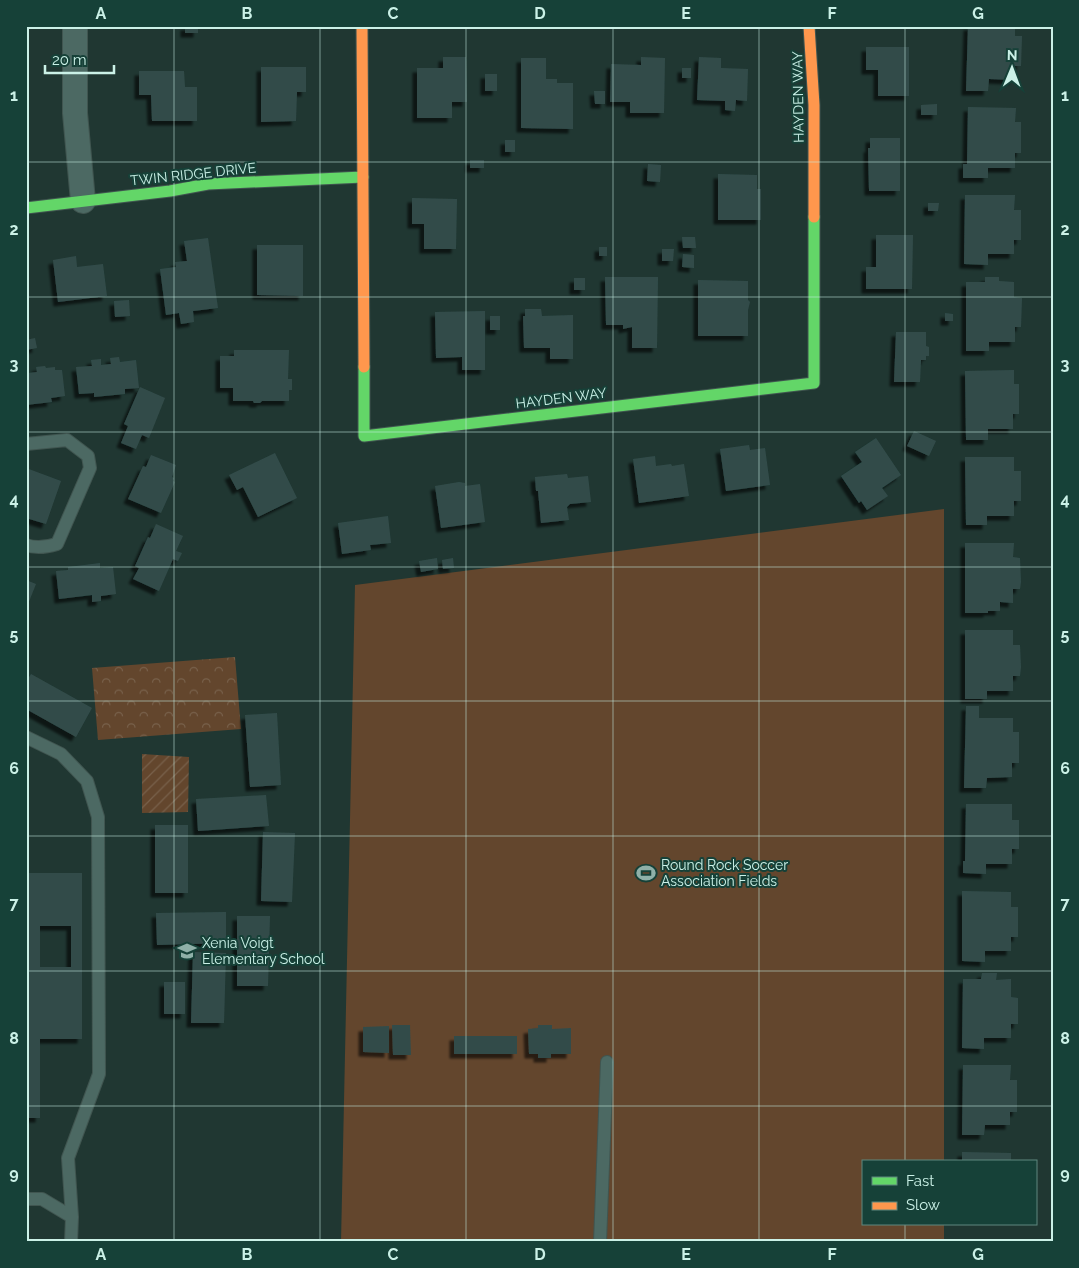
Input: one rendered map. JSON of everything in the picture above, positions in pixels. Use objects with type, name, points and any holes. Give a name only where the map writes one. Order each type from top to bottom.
[{"type":"street","points":[[75,26],[75,113],[83,201]]},
{"type":"street","name":"HAYDEN WAY","points":[[362,26],[364,436],[814,383],[814,105],[810,26]]},
{"type":"street","name":"TWIN RIDGE DRIVE","points":[[26,208],[170,191],[208,184],[363,178]]},
{"type":"lane","points":[[26,444],[67,440],[88,456],[90,468],[57,544],[44,548],[26,545]]},
{"type":"lane","points":[[26,736],[61,754],[87,781],[98,817],[98,1074],[68,1158],[72,1217],[71,1242]]},
{"type":"lane","points":[[600,1242],[607,1062]]},
{"type":"lane","points":[[26,1199],[42,1199],[72,1217]]},
{"type":"green space","name":"Round Rock Soccer Association Fields","points":[[944,509],[944,1160],[862,1160],[862,1226],[944,1226],[944,1242],[341,1242],[355,585]]},
{"type":"green space","points":[[235,657],[241,729],[98,740],[92,668]]},
{"type":"green space","points":[[142,754],[189,757],[188,812],[142,813]]},
{"type":"building","points":[[185,26],[198,26],[198,33],[185,33]]},
{"type":"building","points":[[968,26],[1015,26],[1015,36],[1022,36],[1021,66],[1014,66],[1014,80],[989,79],[988,91],[966,91]]},
{"type":"building","points":[[866,47],[909,47],[909,96],[878,96],[878,70],[866,70]]},
{"type":"building","points":[[443,57],[466,57],[467,102],[452,102],[452,118],[417,118],[417,68],[443,68]]},
{"type":"building","points":[[641,57],[665,58],[664,113],[630,113],[630,102],[610,102],[611,64],[641,65]]},
{"type":"building","points":[[699,57],[721,58],[721,68],[748,69],[747,101],[736,100],[735,111],[725,110],[725,101],[697,100]]},
{"type":"building","points":[[521,58],[546,58],[546,79],[557,79],[557,83],[573,83],[573,129],[521,128]]},
{"type":"building","points":[[261,67],[306,67],[306,92],[297,92],[296,121],[261,122]]},
{"type":"building","points":[[682,68],[691,68],[691,78],[682,78]]},
{"type":"building","points":[[139,71],[184,71],[185,87],[197,87],[197,121],[152,121],[151,95],[139,95]]},
{"type":"building","points":[[485,74],[497,74],[497,91],[485,91]]},
{"type":"building","points":[[594,91],[605,91],[605,104],[595,104]]},
{"type":"building","points":[[937,104],[937,115],[921,115],[921,105]]},
{"type":"building","points":[[968,107],[1016,108],[1015,122],[1021,122],[1021,153],[1015,153],[1015,168],[988,168],[988,178],[963,178],[963,164],[967,164]]},
{"type":"building","points":[[870,138],[900,138],[900,191],[869,191],[868,148],[870,148]]},
{"type":"building","points":[[505,140],[515,140],[515,152],[505,152]]},
{"type":"building","points":[[470,160],[484,160],[484,168],[470,168]]},
{"type":"building","points":[[648,164],[661,165],[660,182],[647,181]]},
{"type":"building","points":[[718,174],[757,175],[757,189],[761,189],[761,220],[718,220]]},
{"type":"building","points":[[965,195],[1015,195],[1014,210],[1021,210],[1021,240],[1014,240],[1014,254],[988,254],[988,265],[964,264]]},
{"type":"building","points":[[412,198],[457,199],[456,249],[424,249],[424,224],[412,224]]},
{"type":"building","points":[[928,203],[939,203],[938,211],[928,211]]},
{"type":"building","points":[[876,235],[913,235],[912,289],[866,289],[866,267],[876,267]]},
{"type":"building","points":[[682,237],[695,237],[696,248],[683,248]]},
{"type":"building","points":[[208,238],[218,308],[193,311],[194,322],[181,324],[179,313],[166,315],[160,269],[176,267],[175,262],[187,261],[184,241]]},
{"type":"building","points":[[257,245],[303,245],[303,296],[257,295]]},
{"type":"building","points":[[599,247],[607,247],[607,256],[599,256]]},
{"type":"building","points":[[662,249],[674,249],[673,261],[662,261]]},
{"type":"building","points":[[683,254],[694,255],[694,268],[682,267]]},
{"type":"building","points":[[76,256],[77,267],[103,264],[107,296],[58,302],[53,260]]},
{"type":"building","points":[[605,277],[658,277],[657,348],[632,348],[632,327],[623,329],[623,325],[606,325]]},
{"type":"building","points":[[985,277],[999,277],[999,281],[1014,282],[1014,297],[1022,298],[1021,327],[1015,327],[1015,342],[989,342],[989,351],[966,351],[966,282],[985,282]]},
{"type":"building","points":[[574,278],[585,278],[585,290],[574,290]]},
{"type":"building","points":[[698,280],[748,281],[748,300],[750,302],[748,310],[748,336],[698,336]]},
{"type":"building","points":[[129,300],[130,316],[115,317],[114,301]]},
{"type":"building","points":[[525,309],[541,309],[542,316],[573,315],[573,359],[550,359],[550,348],[524,348],[523,316],[525,316]]},
{"type":"building","points":[[485,311],[485,370],[462,370],[462,357],[436,358],[435,312]]},
{"type":"building","points":[[945,313],[953,314],[953,321],[945,321]]},
{"type":"building","points":[[490,316],[500,316],[500,330],[490,330]]},
{"type":"building","points":[[896,332],[926,332],[926,346],[929,347],[929,356],[926,356],[926,360],[921,360],[920,382],[894,382]]},
{"type":"building","points":[[35,338],[37,348],[26,350],[26,340]]},
{"type":"building","points":[[234,350],[289,350],[288,379],[292,379],[292,390],[289,390],[289,401],[262,401],[254,403],[253,401],[233,401],[233,388],[220,388],[220,356],[234,356]]},
{"type":"building","points":[[119,357],[120,362],[136,360],[139,388],[125,389],[125,394],[94,397],[94,393],[79,394],[76,367],[92,366],[91,360],[101,359],[101,365],[111,364],[110,358]]},
{"type":"building","points":[[26,366],[28,373],[37,372],[36,367],[45,366],[46,368],[55,367],[55,370],[62,370],[65,396],[51,398],[52,402],[26,405]]},
{"type":"building","points":[[1014,370],[1014,384],[1019,384],[1019,414],[1013,414],[1013,429],[988,429],[988,440],[966,440],[965,371]]},
{"type":"building","points":[[140,387],[165,398],[149,438],[142,435],[136,449],[121,443],[128,426],[124,424]]},
{"type":"building","points":[[914,431],[936,441],[929,456],[907,446]]},
{"type":"building","points":[[876,438],[901,475],[882,488],[888,496],[867,510],[861,501],[859,503],[841,476],[862,462],[855,452]]},
{"type":"building","points":[[749,445],[750,450],[765,448],[770,485],[726,491],[720,449]]},
{"type":"building","points":[[275,453],[297,498],[258,517],[243,487],[237,490],[229,475]]},
{"type":"building","points":[[151,455],[176,465],[172,477],[175,482],[161,513],[128,499],[143,466],[146,467]]},
{"type":"building","points":[[655,456],[656,466],[684,464],[689,496],[639,503],[633,459]]},
{"type":"building","points":[[965,457],[1014,457],[1014,471],[1021,471],[1021,501],[1014,501],[1014,516],[987,516],[987,525],[966,525]]},
{"type":"building","points":[[26,468],[61,481],[46,524],[26,518]]},
{"type":"building","points":[[567,474],[568,478],[588,476],[591,502],[570,504],[567,507],[569,520],[541,523],[535,477]]},
{"type":"building","points":[[459,482],[465,483],[465,486],[480,484],[485,522],[441,528],[435,486]]},
{"type":"building","points":[[388,516],[391,543],[370,545],[371,550],[342,554],[338,523]]},
{"type":"building","points":[[156,524],[183,536],[176,551],[182,553],[178,561],[173,559],[159,591],[133,579],[139,568],[135,566]]},
{"type":"building","points":[[965,543],[1014,543],[1013,557],[1020,558],[1021,582],[1020,589],[1013,589],[1013,603],[1000,602],[1000,611],[965,613]]},
{"type":"building","points":[[437,558],[438,569],[421,572],[419,561]]},
{"type":"building","points":[[453,558],[454,568],[443,569],[442,560]]},
{"type":"building","points":[[100,563],[100,568],[113,567],[116,594],[101,596],[101,601],[92,602],[92,595],[59,599],[56,571],[68,570],[68,567]]},
{"type":"building","points":[[26,580],[36,584],[26,609]]},
{"type":"building","points":[[965,630],[1013,630],[1013,645],[1020,645],[1021,667],[1020,676],[1013,676],[1013,691],[987,691],[987,699],[965,699]]},
{"type":"building","points":[[31,674],[92,708],[76,737],[26,709],[26,682]]},
{"type":"building","points":[[966,706],[979,706],[979,718],[1013,718],[1013,732],[1019,732],[1019,763],[1012,763],[1012,777],[987,778],[986,788],[964,788]]},
{"type":"building","points":[[277,713],[281,785],[250,787],[245,715]]},
{"type":"building","points":[[266,795],[269,826],[198,831],[196,799]]},
{"type":"building","points":[[966,804],[1012,804],[1012,820],[1019,820],[1019,849],[1012,849],[1012,864],[986,864],[986,874],[963,873]]},
{"type":"building","points":[[155,825],[188,825],[188,893],[155,893]]},
{"type":"building","points":[[263,832],[295,833],[292,902],[261,901]]},
{"type":"building","points":[[26,873],[82,873],[82,1039],[40,1039],[40,1118],[26,1118]],"holes":[[[40,926],[71,926],[71,967],[40,967]]]},
{"type":"building","points":[[962,891],[1011,892],[1011,907],[1018,907],[1018,937],[1011,937],[1011,951],[985,951],[985,962],[962,961]]},
{"type":"building","points":[[226,912],[226,943],[157,945],[156,913]]},
{"type":"building","points":[[237,916],[270,916],[268,986],[237,986]]},
{"type":"building","points":[[193,952],[226,953],[224,1023],[191,1023]]},
{"type":"building","points":[[982,973],[997,973],[996,980],[1011,979],[1011,997],[1018,998],[1018,1024],[1011,1024],[1011,1038],[984,1038],[984,1049],[962,1048],[963,979],[981,979]]},
{"type":"building","points":[[164,982],[185,982],[185,1014],[164,1014]]},
{"type":"building","points":[[392,1025],[410,1025],[411,1055],[393,1055]]},
{"type":"building","points":[[538,1025],[552,1025],[552,1029],[571,1028],[571,1054],[551,1054],[551,1058],[538,1058],[538,1054],[529,1054],[528,1029],[538,1028]]},
{"type":"building","points":[[389,1026],[389,1053],[363,1052],[363,1027]]},
{"type":"building","points":[[454,1036],[517,1036],[517,1054],[454,1054]]},
{"type":"building","points":[[963,1065],[1011,1065],[1010,1080],[1017,1080],[1017,1112],[1010,1112],[1010,1125],[985,1125],[984,1135],[962,1135]]},
{"type":"building","points":[[962,1152],[1011,1153],[1011,1160],[962,1160]]},
{"type":"building","points":[[962,1239],[1011,1239],[1011,1242],[962,1242]]},
{"type":"traffic: fast","points":[[26,208],[170,191],[208,184],[363,177]]},
{"type":"traffic: fast","points":[[364,367],[364,436],[814,383],[814,217]]},
{"type":"traffic: slow","points":[[362,26],[364,367]]},
{"type":"traffic: slow","points":[[809,26],[814,105],[814,217]]},
{"type":"place","name":"Round Rock Soccer Association Fields","points":[[646,873]]},
{"type":"place","name":"Xenia Voigt Elementary School","points":[[187,951]]}]
